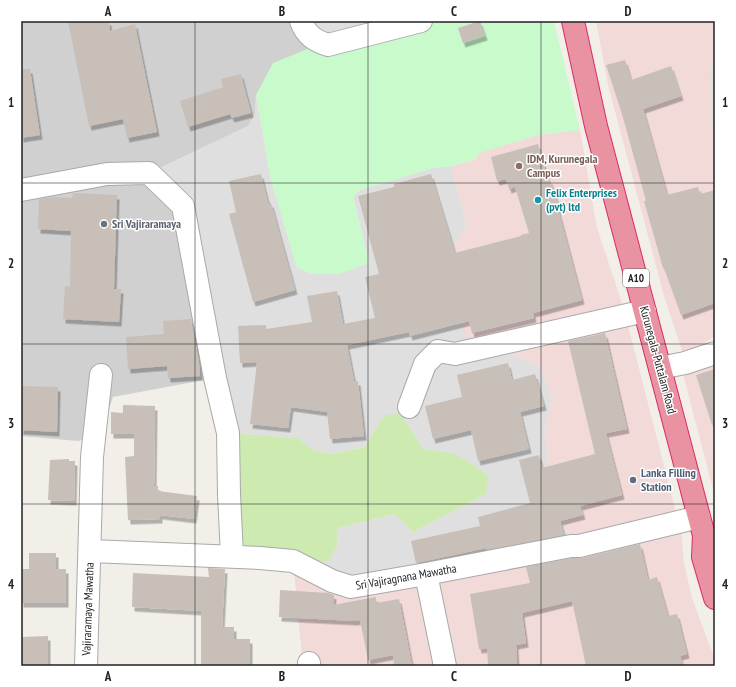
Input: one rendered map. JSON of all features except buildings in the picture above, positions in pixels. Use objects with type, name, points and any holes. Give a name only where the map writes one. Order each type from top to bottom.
[{"type":"highway","name":"Kurunegala-Puttalam Road","points":[[573,21],[596,126],[660,368],[706,534],[703,557],[715,598]]},
{"type":"street","points":[[300,21],[303,28],[316,41],[328,45],[421,21]]},
{"type":"street","points":[[21,190],[107,174],[149,173],[183,206],[215,378],[228,433],[232,556]]},
{"type":"street","points":[[408,407],[426,364],[438,351],[455,354],[645,311]]},
{"type":"street","points":[[660,368],[685,363],[715,353]]},
{"type":"street","name":"Vajiraramaya Mawatha","points":[[86,666],[92,457],[101,375]]},
{"type":"street","name":"Sri Vajiragnana Mawatha","points":[[90,551],[232,556],[293,561],[332,581],[351,587],[571,546],[706,534]]},
{"type":"street","points":[[426,574],[445,666]]},
{"type":"shaded area","name":"Sri Vajiraramaya","points":[[21,21],[298,21],[320,44],[256,95],[255,114],[248,126],[149,173],[183,206],[215,378],[113,397],[99,437],[78,441],[21,436]]},
{"type":"shaded area","points":[[298,21],[396,21],[320,44]]},
{"type":"shaded area","points":[[596,21],[715,21],[715,61],[710,69],[711,124],[715,130],[715,336],[684,357],[664,296],[608,85]]},
{"type":"shaded area","points":[[715,61],[715,130],[711,124],[710,69]]},
{"type":"shaded area","points":[[256,95],[271,181],[369,263],[353,196],[360,190],[433,168],[452,166],[467,227],[454,245],[501,350],[540,367],[552,397],[545,430],[549,476],[571,546],[351,587],[293,561],[337,546],[338,528],[396,514],[413,532],[486,494],[452,453],[423,449],[407,423],[385,416],[365,447],[332,454],[313,450],[297,438],[228,433],[149,173],[248,126],[255,114]]},
{"type":"shaded area","points":[[580,130],[597,228],[623,306],[681,531],[684,563],[692,598],[715,660],[715,666],[303,666],[293,561],[332,581],[571,546],[549,476],[545,430],[552,397],[540,367],[501,350],[477,343],[465,335],[444,252],[454,245],[467,227],[452,166],[476,159],[479,153],[490,149],[538,135]]},
{"type":"shaded area","points":[[715,360],[715,497],[682,370]]},
{"type":"green space","points":[[396,21],[554,21],[580,130],[538,135],[479,153],[476,159],[452,166],[433,168],[360,190],[353,197],[369,263],[339,274],[312,274],[297,268],[271,181],[256,95],[273,63],[320,44]]},
{"type":"green space","points":[[399,414],[407,423],[423,449],[452,453],[466,460],[488,475],[486,494],[413,532],[395,514],[338,528],[337,546],[328,561],[293,561],[232,556],[228,433],[298,438],[313,450],[332,454],[365,447],[385,415]]},
{"type":"place","name":"IDM, Kurunegala Campus","points":[[519,166]]},
{"type":"place","name":"Felix Enterprises (pvt) ltd","points":[[538,200]]},
{"type":"place","name":"Sri Vajiraramaya","points":[[104,224]]},
{"type":"place","name":"Lanka Filling Station","points":[[633,480]]}]
